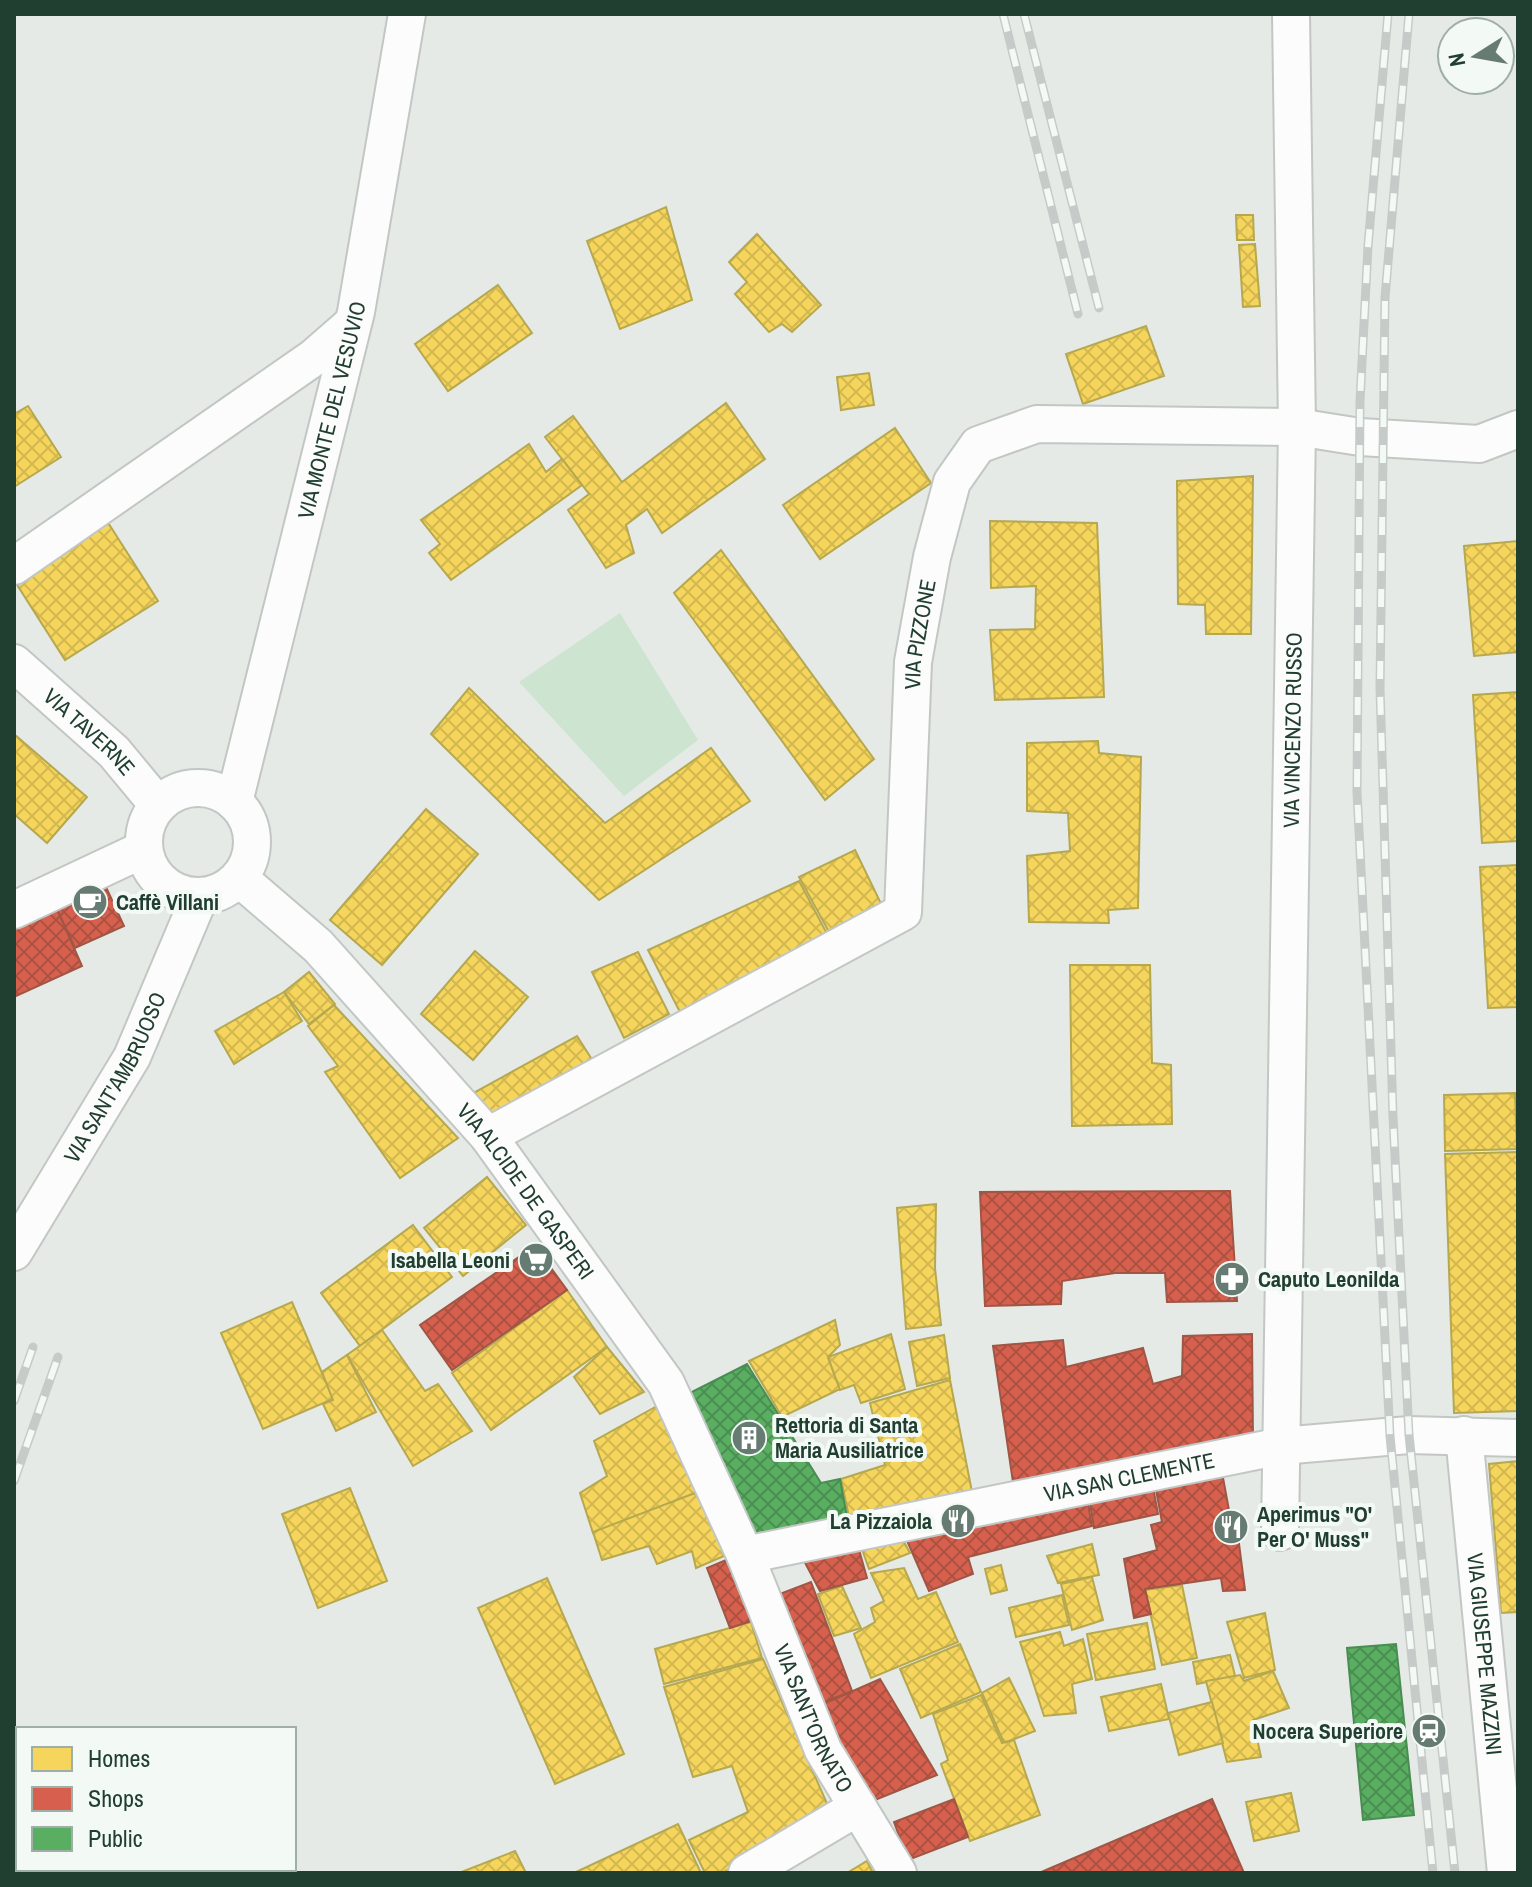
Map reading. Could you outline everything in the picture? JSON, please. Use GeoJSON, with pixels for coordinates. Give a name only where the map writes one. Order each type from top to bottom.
{"type":"FeatureCollection","features":[{"type":"Feature","properties":{"kind":"street","name":"VIA MONTE DEL VESUVIO"},"geometry":{"type":"LineString","coordinates":[[234,802],[352,324],[407,14]]}},
{"type":"Feature","properties":{"kind":"street","name":"VIA VINCENZO RUSSO"},"geometry":{"type":"LineString","coordinates":[[1280,1532],[1297,427],[1291,14]]}},
{"type":"Feature","properties":{"kind":"street"},"geometry":{"type":"LineString","coordinates":[[14,566],[313,358],[352,324]]}},
{"type":"Feature","properties":{"kind":"street","name":"VIA PIZZONE"},"geometry":{"type":"LineString","coordinates":[[488,1136],[903,912],[913,662],[932,557],[952,482],[978,445],[1037,424],[1297,427],[1360,437],[1479,444],[1518,429]]}},
{"type":"Feature","properties":{"kind":"street","name":"VIA TAVERNE"},"geometry":{"type":"LineString","coordinates":[[14,663],[114,752],[158,805]]}},
{"type":"Feature","properties":{"kind":"street"},"geometry":{"type":"LineString","coordinates":[[193,787],[213,789],[234,802],[247,818],[252,836],[251,854],[239,878],[223,890],[200,896],[168,888],[155,875],[144,849],[147,822],[158,805],[175,793],[193,787]]}},
{"type":"Feature","properties":{"kind":"street"},"geometry":{"type":"LineString","coordinates":[[14,910],[144,849]]}},
{"type":"Feature","properties":{"kind":"street","name":"VIA ALCIDE DE GASPERI"},"geometry":{"type":"LineString","coordinates":[[239,878],[318,946],[488,1136],[666,1383],[745,1555]]}},
{"type":"Feature","properties":{"kind":"street","name":"VIA SANT'AMBRUOSO"},"geometry":{"type":"LineString","coordinates":[[14,1252],[132,1057],[200,896]]}},
{"type":"Feature","properties":{"kind":"street","name":"VIA SAN CLEMENTE"},"geometry":{"type":"LineString","coordinates":[[745,1555],[1281,1446],[1409,1435],[1518,1438]]}},
{"type":"Feature","properties":{"kind":"street","name":"VIA GIUSEPPE MAZZINI"},"geometry":{"type":"LineString","coordinates":[[1464,1435],[1506,1873]]}},
{"type":"Feature","properties":{"kind":"street","name":"VIA SANT'ORNATO"},"geometry":{"type":"LineString","coordinates":[[745,1555],[823,1750],[898,1873]]}},
{"type":"Feature","properties":{"kind":"street"},"geometry":{"type":"LineString","coordinates":[[747,1873],[858,1807]]}},
{"type":"Feature","properties":{"kind":"green space"},"geometry":{"type":"Polygon","coordinates":[[[620,613],[698,740],[624,796],[519,682],[620,613]]]}},
{"type":"Feature","properties":{"kind":"building: Homes"},"geometry":{"type":"Polygon","coordinates":[[[666,207],[692,300],[620,329],[587,241],[666,207]]]}},
{"type":"Feature","properties":{"kind":"building: Homes"},"geometry":{"type":"Polygon","coordinates":[[[1236,215],[1253,215],[1254,240],[1237,240],[1236,215]]]}},
{"type":"Feature","properties":{"kind":"building: Homes"},"geometry":{"type":"Polygon","coordinates":[[[757,234],[821,305],[792,332],[782,324],[769,332],[735,294],[747,282],[729,262],[757,234]]]}},
{"type":"Feature","properties":{"kind":"building: Homes"},"geometry":{"type":"Polygon","coordinates":[[[1255,244],[1260,306],[1243,307],[1239,245],[1255,244]]]}},
{"type":"Feature","properties":{"kind":"building: Homes"},"geometry":{"type":"Polygon","coordinates":[[[498,285],[532,333],[448,391],[415,344],[498,285]]]}},
{"type":"Feature","properties":{"kind":"building: Homes"},"geometry":{"type":"Polygon","coordinates":[[[1146,326],[1164,376],[1083,404],[1066,354],[1146,326]]]}},
{"type":"Feature","properties":{"kind":"building: Homes"},"geometry":{"type":"Polygon","coordinates":[[[869,373],[874,405],[841,410],[837,377],[869,373]]]}},
{"type":"Feature","properties":{"kind":"building: Homes"},"geometry":{"type":"Polygon","coordinates":[[[726,403],[765,459],[662,533],[647,509],[626,525],[634,553],[606,568],[568,510],[589,494],[545,437],[573,416],[622,482],[726,403]]]}},
{"type":"Feature","properties":{"kind":"building: Homes"},"geometry":{"type":"Polygon","coordinates":[[[28,406],[61,457],[14,487],[14,414],[28,406]]]}},
{"type":"Feature","properties":{"kind":"building: Homes"},"geometry":{"type":"Polygon","coordinates":[[[895,428],[931,483],[820,559],[783,505],[895,428]]]}},
{"type":"Feature","properties":{"kind":"building: Homes"},"geometry":{"type":"Polygon","coordinates":[[[529,444],[546,472],[562,459],[582,485],[451,580],[429,553],[440,544],[421,520],[529,444]]]}},
{"type":"Feature","properties":{"kind":"building: Homes"},"geometry":{"type":"Polygon","coordinates":[[[1253,476],[1251,634],[1206,634],[1205,605],[1178,604],[1177,481],[1253,476]]]}},
{"type":"Feature","properties":{"kind":"building: Homes"},"geometry":{"type":"Polygon","coordinates":[[[107,521],[158,601],[65,660],[14,580],[107,521]]]}},
{"type":"Feature","properties":{"kind":"building: Homes"},"geometry":{"type":"Polygon","coordinates":[[[990,521],[1097,523],[1104,697],[995,700],[990,630],[1035,629],[1036,586],[991,588],[990,521]]]}},
{"type":"Feature","properties":{"kind":"building: Homes"},"geometry":{"type":"Polygon","coordinates":[[[1518,541],[1518,652],[1474,656],[1464,546],[1518,541]]]}},
{"type":"Feature","properties":{"kind":"building: Homes"},"geometry":{"type":"Polygon","coordinates":[[[721,550],[874,759],[825,800],[674,593],[721,550]]]}},
{"type":"Feature","properties":{"kind":"building: Homes"},"geometry":{"type":"Polygon","coordinates":[[[469,688],[605,823],[711,748],[750,801],[599,900],[431,734],[469,688]]]}},
{"type":"Feature","properties":{"kind":"building: Homes"},"geometry":{"type":"Polygon","coordinates":[[[1518,692],[1518,841],[1482,843],[1473,695],[1518,692]]]}},
{"type":"Feature","properties":{"kind":"building: Homes"},"geometry":{"type":"Polygon","coordinates":[[[14,734],[87,797],[47,843],[14,814],[14,734]]]}},
{"type":"Feature","properties":{"kind":"building: Homes"},"geometry":{"type":"Polygon","coordinates":[[[1098,741],[1099,753],[1141,757],[1138,908],[1108,910],[1109,923],[1029,922],[1027,856],[1070,851],[1068,813],[1027,811],[1027,743],[1098,741]]]}},
{"type":"Feature","properties":{"kind":"building: Homes"},"geometry":{"type":"Polygon","coordinates":[[[426,809],[478,854],[382,965],[330,920],[426,809]]]}},
{"type":"Feature","properties":{"kind":"building: Homes"},"geometry":{"type":"Polygon","coordinates":[[[855,850],[887,916],[835,943],[799,877],[855,850]]]}},
{"type":"Feature","properties":{"kind":"building: Homes"},"geometry":{"type":"Polygon","coordinates":[[[1518,865],[1518,1007],[1488,1008],[1480,867],[1518,865]]]}},
{"type":"Feature","properties":{"kind":"building: Homes"},"geometry":{"type":"Polygon","coordinates":[[[799,881],[833,945],[681,1014],[648,950],[799,881]]]}},
{"type":"Feature","properties":{"kind":"building: Homes"},"geometry":{"type":"Polygon","coordinates":[[[475,951],[528,997],[473,1060],[421,1014],[475,951]]]}},
{"type":"Feature","properties":{"kind":"building: Homes"},"geometry":{"type":"Polygon","coordinates":[[[638,952],[669,1014],[624,1038],[592,972],[638,952]]]}},
{"type":"Feature","properties":{"kind":"building: Homes"},"geometry":{"type":"Polygon","coordinates":[[[1070,965],[1150,965],[1152,1063],[1171,1065],[1172,1124],[1072,1126],[1070,965]]]}},
{"type":"Feature","properties":{"kind":"building: Homes"},"geometry":{"type":"Polygon","coordinates":[[[309,972],[335,1004],[309,1024],[284,992],[309,972]]]}},
{"type":"Feature","properties":{"kind":"building: Homes"},"geometry":{"type":"Polygon","coordinates":[[[284,992],[302,1021],[234,1064],[215,1031],[284,992]]]}},
{"type":"Feature","properties":{"kind":"building: Homes"},"geometry":{"type":"Polygon","coordinates":[[[334,1005],[458,1138],[400,1178],[325,1072],[338,1066],[308,1026],[334,1005]]]}},
{"type":"Feature","properties":{"kind":"building: Homes"},"geometry":{"type":"Polygon","coordinates":[[[577,1036],[598,1069],[507,1120],[486,1115],[468,1096],[577,1036]]]}},
{"type":"Feature","properties":{"kind":"building: Homes"},"geometry":{"type":"Polygon","coordinates":[[[1515,1093],[1517,1149],[1445,1151],[1444,1095],[1515,1093]]]}},
{"type":"Feature","properties":{"kind":"building: Homes"},"geometry":{"type":"Polygon","coordinates":[[[1518,1152],[1518,1411],[1454,1413],[1445,1154],[1518,1152]]]}},
{"type":"Feature","properties":{"kind":"building: Homes"},"geometry":{"type":"Polygon","coordinates":[[[487,1177],[526,1225],[463,1276],[424,1228],[487,1177]]]}},
{"type":"Feature","properties":{"kind":"building: Homes"},"geometry":{"type":"Polygon","coordinates":[[[936,1204],[935,1268],[941,1325],[906,1329],[897,1208],[936,1204]]]}},
{"type":"Feature","properties":{"kind":"building: Homes"},"geometry":{"type":"Polygon","coordinates":[[[413,1225],[452,1277],[360,1346],[321,1293],[413,1225]]]}},
{"type":"Feature","properties":{"kind":"building: Homes"},"geometry":{"type":"Polygon","coordinates":[[[567,1290],[607,1347],[491,1430],[452,1373],[567,1290]]]}},
{"type":"Feature","properties":{"kind":"building: Homes"},"geometry":{"type":"Polygon","coordinates":[[[292,1302],[333,1399],[263,1429],[221,1333],[292,1302]]]}},
{"type":"Feature","properties":{"kind":"building: Homes"},"geometry":{"type":"Polygon","coordinates":[[[835,1320],[840,1345],[828,1357],[840,1389],[782,1417],[749,1361],[835,1320]]]}},
{"type":"Feature","properties":{"kind":"building: Homes"},"geometry":{"type":"Polygon","coordinates":[[[382,1330],[425,1391],[438,1384],[472,1431],[413,1466],[347,1355],[382,1330]]]}},
{"type":"Feature","properties":{"kind":"building: Homes"},"geometry":{"type":"Polygon","coordinates":[[[891,1334],[905,1389],[861,1403],[854,1385],[840,1390],[828,1357],[891,1334]]]}},
{"type":"Feature","properties":{"kind":"building: Homes"},"geometry":{"type":"Polygon","coordinates":[[[944,1335],[950,1378],[917,1386],[909,1342],[944,1335]]]}},
{"type":"Feature","properties":{"kind":"building: Homes"},"geometry":{"type":"Polygon","coordinates":[[[607,1347],[644,1392],[600,1414],[574,1377],[607,1347]]]}},
{"type":"Feature","properties":{"kind":"building: Homes"},"geometry":{"type":"Polygon","coordinates":[[[347,1355],[376,1412],[336,1431],[323,1404],[333,1400],[322,1372],[347,1355]]]}},
{"type":"Feature","properties":{"kind":"building: Homes"},"geometry":{"type":"Polygon","coordinates":[[[950,1380],[973,1497],[849,1517],[841,1479],[885,1465],[870,1403],[950,1380]]]}},
{"type":"Feature","properties":{"kind":"building: Homes"},"geometry":{"type":"Polygon","coordinates":[[[657,1406],[703,1490],[593,1533],[580,1493],[607,1476],[594,1441],[657,1406]]]}},
{"type":"Feature","properties":{"kind":"building: Homes"},"geometry":{"type":"Polygon","coordinates":[[[1518,1461],[1518,1612],[1501,1613],[1489,1464],[1518,1461]]]}},
{"type":"Feature","properties":{"kind":"building: Homes"},"geometry":{"type":"Polygon","coordinates":[[[350,1488],[387,1581],[318,1608],[282,1514],[350,1488]]]}},
{"type":"Feature","properties":{"kind":"building: Homes"},"geometry":{"type":"Polygon","coordinates":[[[703,1490],[731,1553],[696,1568],[692,1551],[657,1564],[649,1546],[602,1560],[593,1532],[703,1490]]]}},
{"type":"Feature","properties":{"kind":"building: Homes"},"geometry":{"type":"Polygon","coordinates":[[[897,1529],[910,1553],[869,1569],[858,1538],[897,1529]]]}},
{"type":"Feature","properties":{"kind":"building: Homes"},"geometry":{"type":"Polygon","coordinates":[[[1092,1544],[1099,1575],[1058,1583],[1047,1556],[1092,1544]]]}},
{"type":"Feature","properties":{"kind":"building: Homes"},"geometry":{"type":"Polygon","coordinates":[[[1001,1565],[1007,1590],[991,1594],[985,1569],[1001,1565]]]}},
{"type":"Feature","properties":{"kind":"building: Homes"},"geometry":{"type":"Polygon","coordinates":[[[904,1568],[918,1599],[936,1592],[958,1642],[871,1678],[854,1634],[875,1622],[871,1608],[884,1601],[871,1573],[904,1568]]]}},
{"type":"Feature","properties":{"kind":"building: Homes"},"geometry":{"type":"Polygon","coordinates":[[[1092,1577],[1103,1620],[1072,1630],[1061,1584],[1092,1577]]]}},
{"type":"Feature","properties":{"kind":"building: Homes"},"geometry":{"type":"Polygon","coordinates":[[[547,1578],[624,1754],[555,1784],[478,1608],[547,1578]]]}},
{"type":"Feature","properties":{"kind":"building: Homes"},"geometry":{"type":"Polygon","coordinates":[[[1182,1585],[1197,1658],[1162,1665],[1145,1590],[1182,1585]]]}},
{"type":"Feature","properties":{"kind":"building: Homes"},"geometry":{"type":"Polygon","coordinates":[[[842,1586],[861,1628],[834,1636],[818,1594],[842,1586]]]}},
{"type":"Feature","properties":{"kind":"building: Homes"},"geometry":{"type":"Polygon","coordinates":[[[1062,1595],[1069,1625],[1016,1637],[1009,1608],[1062,1595]]]}},
{"type":"Feature","properties":{"kind":"building: Homes"},"geometry":{"type":"Polygon","coordinates":[[[1265,1613],[1275,1670],[1244,1678],[1227,1622],[1265,1613]]]}},
{"type":"Feature","properties":{"kind":"building: Homes"},"geometry":{"type":"Polygon","coordinates":[[[751,1622],[762,1658],[664,1684],[655,1649],[751,1622]]]}},
{"type":"Feature","properties":{"kind":"building: Homes"},"geometry":{"type":"Polygon","coordinates":[[[1147,1623],[1155,1669],[1096,1680],[1087,1634],[1147,1623]]]}},
{"type":"Feature","properties":{"kind":"building: Homes"},"geometry":{"type":"Polygon","coordinates":[[[1060,1632],[1064,1646],[1083,1639],[1092,1679],[1072,1684],[1076,1713],[1044,1716],[1020,1642],[1060,1632]]]}},
{"type":"Feature","properties":{"kind":"building: Homes"},"geometry":{"type":"Polygon","coordinates":[[[960,1644],[981,1692],[921,1718],[900,1669],[960,1644]]]}},
{"type":"Feature","properties":{"kind":"building: Homes"},"geometry":{"type":"Polygon","coordinates":[[[1230,1655],[1235,1676],[1197,1684],[1193,1662],[1230,1655]]]}},
{"type":"Feature","properties":{"kind":"building: Homes"},"geometry":{"type":"Polygon","coordinates":[[[763,1659],[833,1817],[722,1873],[705,1873],[689,1840],[748,1812],[732,1766],[693,1777],[664,1687],[763,1659]]]}},
{"type":"Feature","properties":{"kind":"building: Homes"},"geometry":{"type":"Polygon","coordinates":[[[1273,1671],[1289,1708],[1253,1720],[1261,1757],[1227,1762],[1206,1681],[1240,1675],[1244,1681],[1273,1671]]]}},
{"type":"Feature","properties":{"kind":"building: Homes"},"geometry":{"type":"Polygon","coordinates":[[[1009,1678],[1035,1731],[1004,1743],[982,1693],[1009,1678]]]}},
{"type":"Feature","properties":{"kind":"building: Homes"},"geometry":{"type":"Polygon","coordinates":[[[1161,1684],[1169,1719],[1109,1731],[1101,1697],[1161,1684]]]}},
{"type":"Feature","properties":{"kind":"building: Homes"},"geometry":{"type":"Polygon","coordinates":[[[981,1695],[1002,1743],[1014,1740],[1040,1815],[970,1841],[941,1764],[948,1760],[933,1714],[981,1695]]]}},
{"type":"Feature","properties":{"kind":"building: Homes"},"geometry":{"type":"Polygon","coordinates":[[[1212,1702],[1223,1743],[1179,1755],[1168,1713],[1212,1702]]]}},
{"type":"Feature","properties":{"kind":"building: Homes"},"geometry":{"type":"Polygon","coordinates":[[[1291,1793],[1299,1831],[1254,1841],[1246,1802],[1291,1793]]]}},
{"type":"Feature","properties":{"kind":"building: Homes"},"geometry":{"type":"Polygon","coordinates":[[[678,1824],[701,1873],[574,1873],[678,1824]]]}},
{"type":"Feature","properties":{"kind":"building: Homes"},"geometry":{"type":"Polygon","coordinates":[[[515,1851],[526,1873],[459,1873],[515,1851]]]}},
{"type":"Feature","properties":{"kind":"building: Homes"},"geometry":{"type":"Polygon","coordinates":[[[867,1861],[873,1873],[847,1873],[867,1861]]]}},
{"type":"Feature","properties":{"kind":"building: Shops"},"geometry":{"type":"Polygon","coordinates":[[[105,885],[124,926],[75,948],[56,907],[105,885]]]}},
{"type":"Feature","properties":{"kind":"building: Shops"},"geometry":{"type":"Polygon","coordinates":[[[56,907],[82,966],[14,997],[14,927],[56,907]]]}},
{"type":"Feature","properties":{"kind":"building: Shops"},"geometry":{"type":"Polygon","coordinates":[[[1230,1191],[1237,1301],[1167,1302],[1165,1273],[1115,1273],[1062,1281],[1061,1304],[985,1306],[980,1192],[1230,1191]]]}},
{"type":"Feature","properties":{"kind":"building: Shops"},"geometry":{"type":"Polygon","coordinates":[[[535,1246],[567,1290],[452,1370],[420,1325],[535,1246]]]}},
{"type":"Feature","properties":{"kind":"building: Shops"},"geometry":{"type":"Polygon","coordinates":[[[1252,1334],[1253,1441],[1014,1489],[993,1346],[1063,1340],[1066,1367],[1143,1348],[1153,1384],[1182,1376],[1183,1336],[1252,1334]]]}},
{"type":"Feature","properties":{"kind":"building: Shops"},"geometry":{"type":"Polygon","coordinates":[[[1221,1467],[1234,1537],[1238,1536],[1245,1590],[1223,1591],[1221,1578],[1145,1589],[1151,1614],[1134,1618],[1124,1559],[1157,1550],[1151,1525],[1162,1522],[1154,1479],[1221,1467]]]}},
{"type":"Feature","properties":{"kind":"building: Shops"},"geometry":{"type":"Polygon","coordinates":[[[1151,1476],[1158,1514],[1094,1528],[1088,1492],[1151,1476]]]}},
{"type":"Feature","properties":{"kind":"building: Shops"},"geometry":{"type":"Polygon","coordinates":[[[1086,1492],[1092,1526],[968,1557],[973,1574],[929,1591],[901,1527],[1086,1492]]]}},
{"type":"Feature","properties":{"kind":"building: Shops"},"geometry":{"type":"Polygon","coordinates":[[[856,1539],[867,1578],[820,1591],[801,1555],[856,1539]]]}},
{"type":"Feature","properties":{"kind":"building: Shops"},"geometry":{"type":"Polygon","coordinates":[[[733,1557],[754,1620],[730,1628],[707,1568],[733,1557]]]}},
{"type":"Feature","properties":{"kind":"building: Shops"},"geometry":{"type":"Polygon","coordinates":[[[811,1582],[852,1691],[817,1705],[777,1595],[811,1582]]]}},
{"type":"Feature","properties":{"kind":"building: Shops"},"geometry":{"type":"Polygon","coordinates":[[[880,1679],[937,1775],[870,1802],[821,1705],[880,1679]]]}},
{"type":"Feature","properties":{"kind":"building: Shops"},"geometry":{"type":"Polygon","coordinates":[[[954,1799],[968,1837],[908,1860],[894,1822],[954,1799]]]}},
{"type":"Feature","properties":{"kind":"building: Shops"},"geometry":{"type":"Polygon","coordinates":[[[1212,1799],[1244,1873],[1039,1873],[1212,1799]]]}},
{"type":"Feature","properties":{"kind":"building: Public","name":"Rettoria di Santa Maria Ausiliatrice"},"geometry":{"type":"Polygon","coordinates":[[[747,1364],[821,1483],[840,1479],[847,1517],[757,1536],[682,1397],[747,1364]]]}},
{"type":"Feature","properties":{"kind":"building: Public","name":"Nocera Superiore"},"geometry":{"type":"Polygon","coordinates":[[[1396,1644],[1414,1815],[1363,1820],[1347,1648],[1396,1644]]]}},
{"type":"Feature","properties":{"kind":"railway"},"geometry":{"type":"LineString","coordinates":[[1003,14],[1078,314]]}},
{"type":"Feature","properties":{"kind":"railway"},"geometry":{"type":"LineString","coordinates":[[1024,14],[1099,308]]}},
{"type":"Feature","properties":{"kind":"railway"},"geometry":{"type":"LineString","coordinates":[[1388,14],[1368,246],[1360,401],[1357,792],[1390,1436],[1433,1873]]}},
{"type":"Feature","properties":{"kind":"railway"},"geometry":{"type":"LineString","coordinates":[[1409,14],[1385,298],[1380,688],[1393,1117],[1409,1435],[1455,1873]]}},
{"type":"Feature","properties":{"kind":"railway"},"geometry":{"type":"LineString","coordinates":[[14,1401],[33,1347]]}},
{"type":"Feature","properties":{"kind":"railway"},"geometry":{"type":"LineString","coordinates":[[14,1481],[58,1357]]}},
{"type":"Feature","properties":{"kind":"place","name":"Caffè Villani"},"geometry":{"type":"Point","coordinates":[90,902]}},
{"type":"Feature","properties":{"kind":"place","name":"Isabella Leoni"},"geometry":{"type":"Point","coordinates":[536,1260]}},
{"type":"Feature","properties":{"kind":"place","name":"Caputo Leonilda"},"geometry":{"type":"Point","coordinates":[1232,1279]}},
{"type":"Feature","properties":{"kind":"place","name":"Rettoria di Santa Maria Ausiliatrice"},"geometry":{"type":"Point","coordinates":[749,1438]}},
{"type":"Feature","properties":{"kind":"place","name":"La Pizzaiola"},"geometry":{"type":"Point","coordinates":[958,1521]}},
{"type":"Feature","properties":{"kind":"place","name":"Aperimus \"O' Per O' Muss\""},"geometry":{"type":"Point","coordinates":[1231,1527]}},
{"type":"Feature","properties":{"kind":"place","name":"Nocera Superiore"},"geometry":{"type":"Point","coordinates":[1429,1731]}}]}
